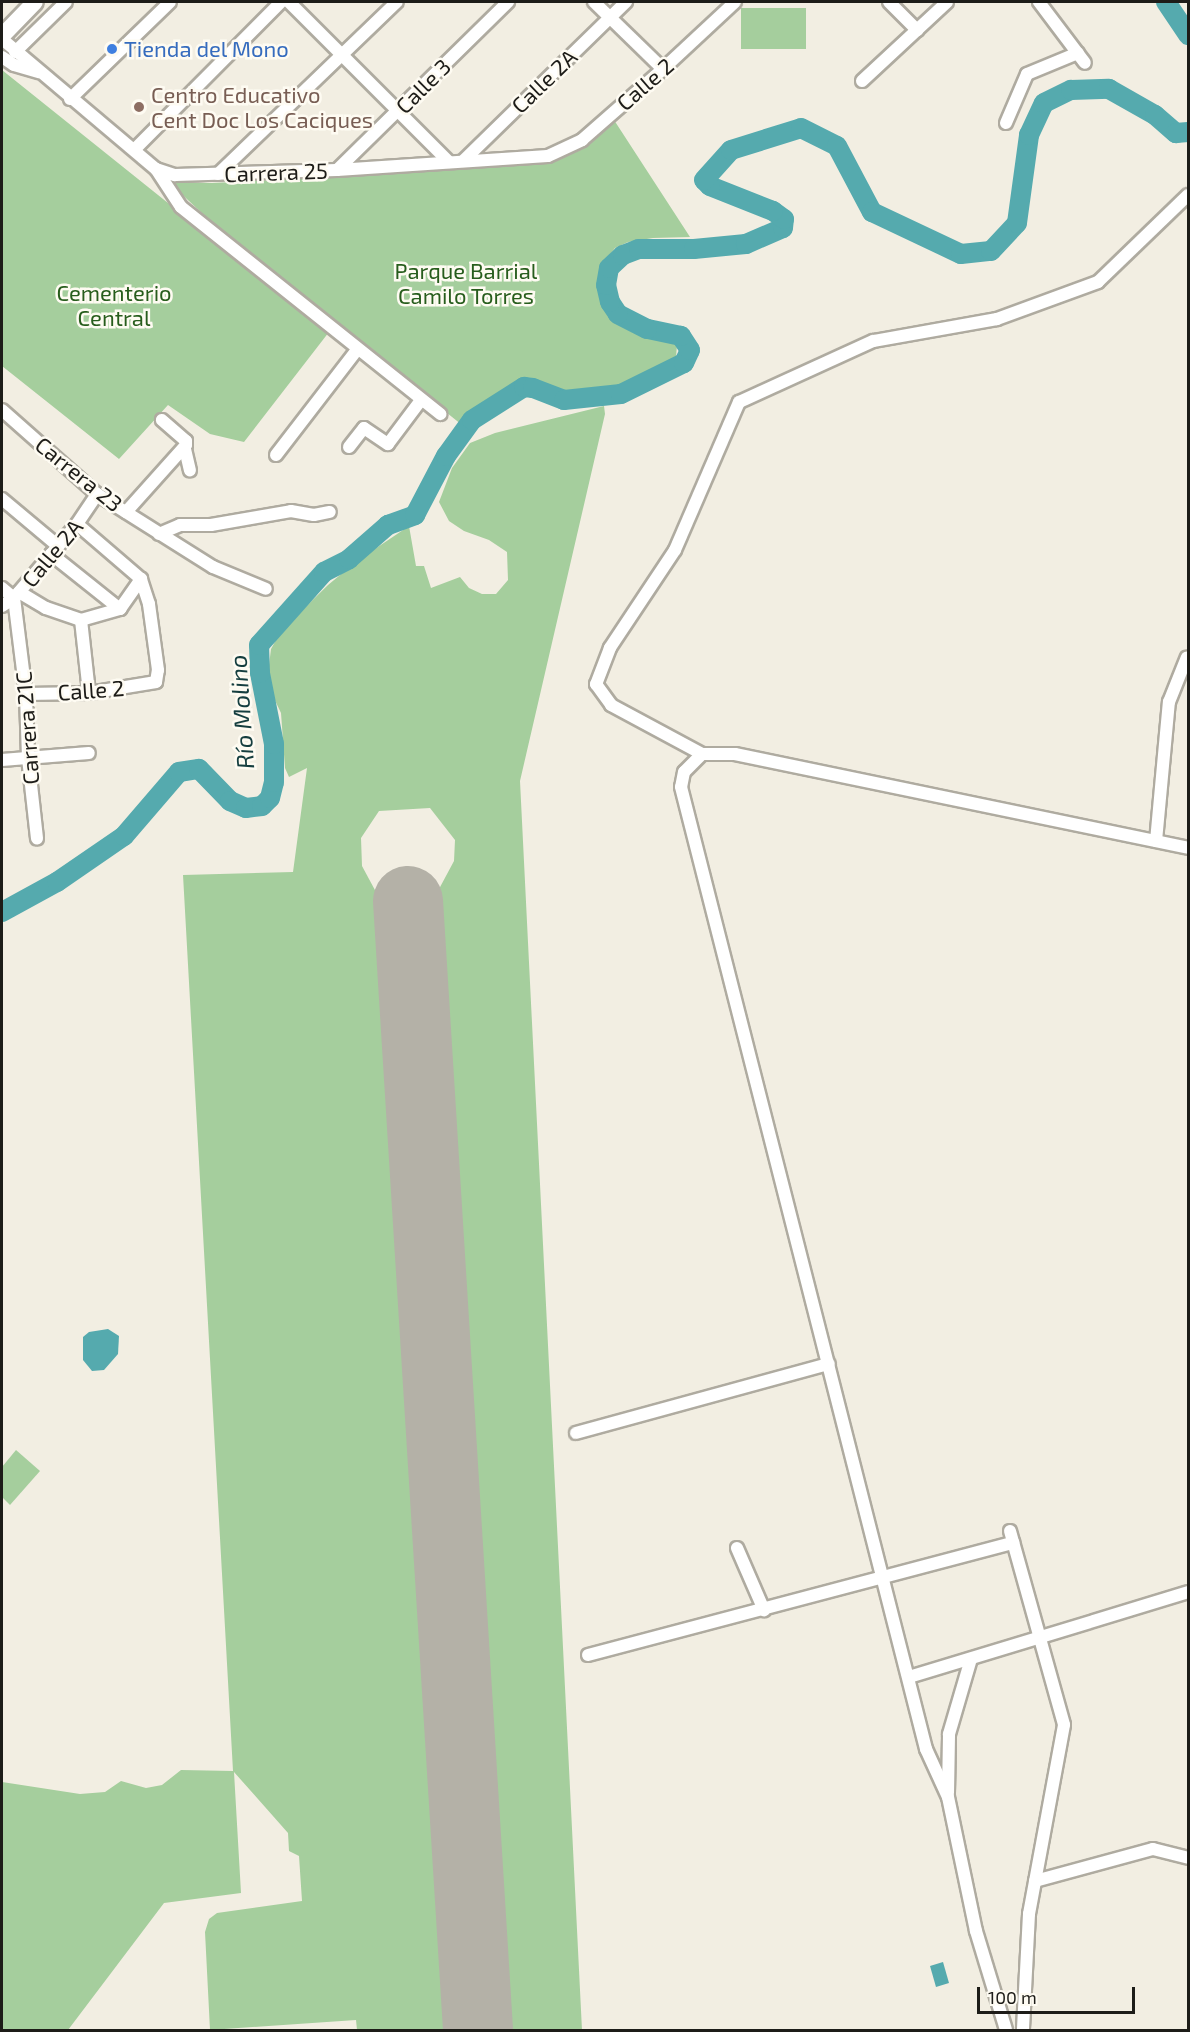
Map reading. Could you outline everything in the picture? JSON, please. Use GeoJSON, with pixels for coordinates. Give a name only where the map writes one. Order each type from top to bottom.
{"type":"FeatureCollection","features":[{"type":"Feature","properties":{"kind":"main road"},"geometry":{"type":"LineString","coordinates":[[2,38],[35,2]]}},
{"type":"Feature","properties":{"kind":"street"},"geometry":{"type":"LineString","coordinates":[[15,52],[66,2]]}},
{"type":"Feature","properties":{"kind":"street"},"geometry":{"type":"LineString","coordinates":[[70,99],[170,2]]}},
{"type":"Feature","properties":{"kind":"street"},"geometry":{"type":"LineString","coordinates":[[135,149],[281,2]]}},
{"type":"Feature","properties":{"kind":"street"},"geometry":{"type":"LineString","coordinates":[[289,2],[449,162]]}},
{"type":"Feature","properties":{"kind":"street"},"geometry":{"type":"LineString","coordinates":[[218,174],[397,2]]}},
{"type":"Feature","properties":{"kind":"street","name":"Calle 3"},"geometry":{"type":"LineString","coordinates":[[337,170],[508,2]]}},
{"type":"Feature","properties":{"kind":"street"},"geometry":{"type":"LineString","coordinates":[[594,2],[663,69]]}},
{"type":"Feature","properties":{"kind":"street","name":"Calle 2A"},"geometry":{"type":"LineString","coordinates":[[463,161],[626,2]]}},
{"type":"Feature","properties":{"kind":"street","name":"Calle 2"},"geometry":{"type":"LineString","coordinates":[[548,156],[582,140],[735,2]]}},
{"type":"Feature","properties":{"kind":"street"},"geometry":{"type":"LineString","coordinates":[[889,2],[917,30]]}},
{"type":"Feature","properties":{"kind":"street"},"geometry":{"type":"LineString","coordinates":[[862,81],[947,2]]}},
{"type":"Feature","properties":{"kind":"street"},"geometry":{"type":"LineString","coordinates":[[1006,123],[1027,74],[1081,58],[1039,2]]}},
{"type":"Feature","properties":{"kind":"street"},"geometry":{"type":"LineString","coordinates":[[2,38],[70,99],[135,149],[156,169],[181,207],[357,350],[440,414]]}},
{"type":"Feature","properties":{"kind":"street"},"geometry":{"type":"LineString","coordinates":[[2,57],[14,65],[40,73]]}},
{"type":"Feature","properties":{"kind":"street","name":"Carrera 25"},"geometry":{"type":"LineString","coordinates":[[156,169],[175,175],[218,174],[337,170],[548,156]]}},
{"type":"Feature","properties":{"kind":"street"},"geometry":{"type":"LineString","coordinates":[[1188,195],[1098,282],[997,319],[873,341],[739,402],[675,550],[610,648],[596,684],[611,705],[702,754],[735,754],[1188,848]]}},
{"type":"Feature","properties":{"kind":"street"},"geometry":{"type":"LineString","coordinates":[[276,455],[357,350]]}},
{"type":"Feature","properties":{"kind":"street"},"geometry":{"type":"LineString","coordinates":[[350,447],[364,428],[388,444],[421,400]]}},
{"type":"Feature","properties":{"kind":"street","name":"Carrera 23"},"geometry":{"type":"LineString","coordinates":[[2,410],[97,494],[213,567],[266,589]]}},
{"type":"Feature","properties":{"kind":"street"},"geometry":{"type":"LineString","coordinates":[[126,512],[184,449],[186,441],[162,420]]}},
{"type":"Feature","properties":{"kind":"street"},"geometry":{"type":"LineString","coordinates":[[184,449],[190,470]]}},
{"type":"Feature","properties":{"kind":"street","name":"Calle 2A"},"geometry":{"type":"LineString","coordinates":[[2,606],[16,595],[55,550],[77,524],[97,494]]}},
{"type":"Feature","properties":{"kind":"street"},"geometry":{"type":"LineString","coordinates":[[2,499],[120,609]]}},
{"type":"Feature","properties":{"kind":"street"},"geometry":{"type":"LineString","coordinates":[[159,534],[180,525],[211,525],[291,511],[314,515],[330,512]]}},
{"type":"Feature","properties":{"kind":"street"},"geometry":{"type":"LineString","coordinates":[[2,588],[46,608],[81,620],[120,609],[141,579],[77,524]]}},
{"type":"Feature","properties":{"kind":"street","name":"Calle 2"},"geometry":{"type":"LineString","coordinates":[[26,694],[89,693],[156,682],[158,670],[149,604],[141,579]]}},
{"type":"Feature","properties":{"kind":"street","name":"Carrera 21C"},"geometry":{"type":"LineString","coordinates":[[16,595],[26,694],[28,758],[37,837]]}},
{"type":"Feature","properties":{"kind":"street"},"geometry":{"type":"LineString","coordinates":[[81,620],[89,693]]}},
{"type":"Feature","properties":{"kind":"street"},"geometry":{"type":"LineString","coordinates":[[1156,842],[1169,702],[1187,657]]}},
{"type":"Feature","properties":{"kind":"street"},"geometry":{"type":"LineString","coordinates":[[2,760],[89,753]]}},
{"type":"Feature","properties":{"kind":"street"},"geometry":{"type":"LineString","coordinates":[[702,754],[684,772],[681,787],[926,1749],[948,1797],[976,1931],[1006,2031]]}},
{"type":"Feature","properties":{"kind":"street"},"geometry":{"type":"LineString","coordinates":[[576,1433],[829,1364]]}},
{"type":"Feature","properties":{"kind":"street"},"geometry":{"type":"LineString","coordinates":[[588,1655],[884,1579],[1012,1537],[1064,1725],[1029,1914],[1023,2031]]}},
{"type":"Feature","properties":{"kind":"street"},"geometry":{"type":"LineString","coordinates":[[737,1548],[764,1610]]}},
{"type":"Feature","properties":{"kind":"street"},"geometry":{"type":"LineString","coordinates":[[909,1677],[1188,1592]]}},
{"type":"Feature","properties":{"kind":"street"},"geometry":{"type":"LineString","coordinates":[[948,1797],[950,1734],[971,1659]]}},
{"type":"Feature","properties":{"kind":"street"},"geometry":{"type":"LineString","coordinates":[[1035,1881],[1154,1849],[1188,1858]]}},
{"type":"Feature","properties":{"kind":"green space"},"geometry":{"type":"Polygon","coordinates":[[[741,8],[806,8],[806,49],[741,49],[741,8]]]}},
{"type":"Feature","properties":{"kind":"green space","name":"Cementerio Central"},"geometry":{"type":"Polygon","coordinates":[[[2,70],[329,332],[244,442],[210,434],[168,405],[119,459],[2,366],[2,70]]]}},
{"type":"Feature","properties":{"kind":"green space","name":"Parque Barrial Camilo Torres"},"geometry":{"type":"Polygon","coordinates":[[[614,120],[690,237],[653,238],[628,242],[615,248],[605,261],[599,283],[601,301],[613,318],[630,331],[670,340],[677,345],[676,357],[661,369],[610,389],[570,394],[526,381],[478,410],[462,425],[221,231],[173,186],[175,182],[212,183],[318,178],[536,164],[557,159],[582,145],[614,120]]]}},
{"type":"Feature","properties":{"kind":"green space"},"geometry":{"type":"Polygon","coordinates":[[[604,406],[605,414],[520,781],[582,2030],[505,2030],[439,889],[454,861],[455,840],[430,808],[379,811],[361,838],[362,866],[376,892],[444,2030],[357,2030],[356,2020],[210,2030],[205,1932],[209,1919],[217,1913],[302,1901],[299,1856],[289,1851],[288,1833],[234,1772],[241,1893],[164,1903],[68,2030],[2,2030],[2,1782],[80,1794],[105,1792],[121,1781],[146,1788],[162,1785],[181,1770],[233,1771],[183,875],[293,872],[307,768],[289,777],[285,768],[281,713],[271,692],[268,673],[271,649],[281,631],[328,585],[357,561],[409,526],[416,566],[424,566],[431,588],[460,577],[469,588],[482,594],[496,594],[508,580],[507,552],[489,540],[464,531],[449,521],[439,502],[452,468],[470,443],[495,433],[604,406]]]}},
{"type":"Feature","properties":{"kind":"green space"},"geometry":{"type":"Polygon","coordinates":[[[16,1450],[40,1471],[10,1505],[2,1497],[2,1467],[16,1450]]]}},
{"type":"Feature","properties":{"kind":"water"},"geometry":{"type":"Polygon","coordinates":[[[108,1329],[119,1336],[118,1354],[104,1370],[92,1371],[83,1360],[83,1337],[89,1332],[108,1329]]]}},
{"type":"Feature","properties":{"kind":"water"},"geometry":{"type":"Polygon","coordinates":[[[943,1962],[949,1983],[936,1987],[930,1966],[943,1962]]]}},
{"type":"Feature","properties":{"kind":"waterway","name":"Río Molino"},"geometry":{"type":"LineString","coordinates":[[1166,2],[1188,35]]}},
{"type":"Feature","properties":{"kind":"waterway","name":"Río Molino"},"geometry":{"type":"LineString","coordinates":[[2,912],[57,882],[124,836],[179,772],[199,769],[230,801],[246,808],[262,806],[270,798],[274,782],[274,744],[260,673],[259,645],[324,572],[349,559],[388,525],[415,515],[446,456],[472,420],[524,387],[533,388],[564,400],[621,394],[684,363],[690,350],[681,336],[647,329],[618,314],[610,302],[606,285],[609,268],[623,255],[639,249],[694,249],[746,244],[783,228],[784,219],[773,211],[710,186],[704,180],[731,150],[801,128],[837,146],[872,212],[961,254],[991,251],[1017,223],[1029,135],[1044,103],[1071,90],[1109,89],[1155,115],[1176,133],[1188,132]]}},
{"type":"Feature","properties":{"kind":"runway"},"geometry":{"type":"LineString","coordinates":[[408,901],[478,2030]]}},
{"type":"Feature","properties":{"kind":"place","name":"Tienda del Mono"},"geometry":{"type":"Point","coordinates":[112,49]}},
{"type":"Feature","properties":{"kind":"place","name":"Centro Educativo Cent Doc Los Caciques"},"geometry":{"type":"Point","coordinates":[139,107]}}]}
